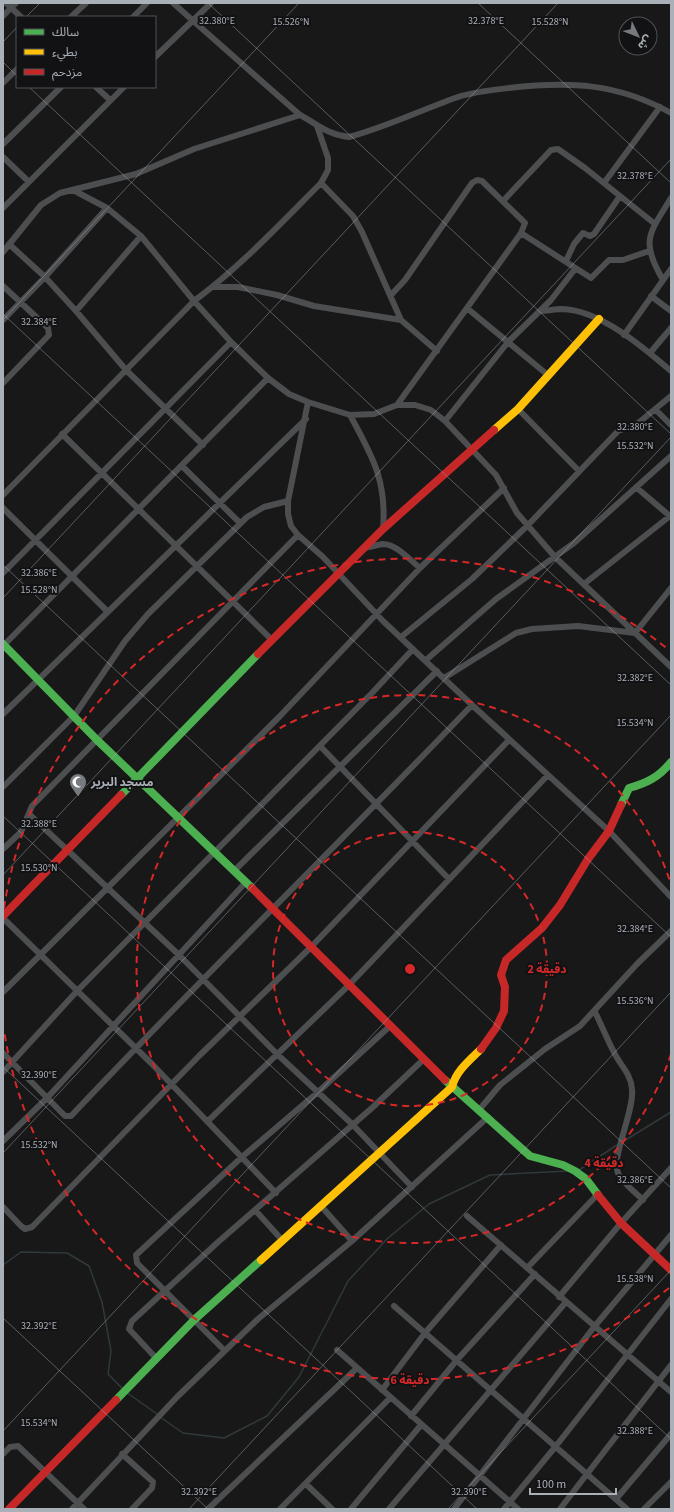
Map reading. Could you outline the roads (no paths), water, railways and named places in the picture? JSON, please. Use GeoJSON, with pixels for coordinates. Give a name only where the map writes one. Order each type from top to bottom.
{"type":"FeatureCollection","features":[{"type":"Feature","properties":{"kind":"street"},"geometry":{"type":"LineString","coordinates":[[6,3],[14,5],[20,16]]}},
{"type":"Feature","properties":{"kind":"street"},"geometry":{"type":"LineString","coordinates":[[72,16],[86,3]]}},
{"type":"Feature","properties":{"kind":"street"},"geometry":{"type":"LineString","coordinates":[[134,16],[148,3]]}},
{"type":"Feature","properties":{"kind":"street"},"geometry":{"type":"LineString","coordinates":[[173,3],[300,114],[317,126],[336,136],[349,137],[364,133],[459,97],[538,85],[586,85],[617,90],[647,101],[671,113]]}},
{"type":"Feature","properties":{"kind":"street"},"geometry":{"type":"LineString","coordinates":[[156,56],[212,3]]}},
{"type":"Feature","properties":{"kind":"street"},"geometry":{"type":"LineString","coordinates":[[3,16],[14,5]]}},
{"type":"Feature","properties":{"kind":"street"},"geometry":{"type":"LineString","coordinates":[[3,83],[16,70]]}},
{"type":"Feature","properties":{"kind":"street"},"geometry":{"type":"LineString","coordinates":[[3,144],[60,88]]}},
{"type":"Feature","properties":{"kind":"street"},"geometry":{"type":"LineString","coordinates":[[97,88],[110,100]]}},
{"type":"Feature","properties":{"kind":"street"},"geometry":{"type":"LineString","coordinates":[[3,208],[123,88]]}},
{"type":"Feature","properties":{"kind":"street"},"geometry":{"type":"LineString","coordinates":[[604,183],[660,107]]}},
{"type":"Feature","properties":{"kind":"street"},"geometry":{"type":"LineString","coordinates":[[3,252],[41,205],[60,194],[136,174],[194,150],[300,114]]}},
{"type":"Feature","properties":{"kind":"street"},"geometry":{"type":"LineString","coordinates":[[3,495],[194,302],[212,287],[321,183],[328,170],[328,158],[317,126]]}},
{"type":"Feature","properties":{"kind":"street"},"geometry":{"type":"LineString","coordinates":[[503,201],[554,149],[560,150],[655,224]]}},
{"type":"Feature","properties":{"kind":"street"},"geometry":{"type":"LineString","coordinates":[[3,157],[29,182]]}},
{"type":"Feature","properties":{"kind":"street"},"geometry":{"type":"LineString","coordinates":[[390,295],[405,280],[472,183],[477,180],[482,181],[524,222],[521,233],[468,309],[397,405]]}},
{"type":"Feature","properties":{"kind":"street"},"geometry":{"type":"LineString","coordinates":[[321,183],[353,216],[401,320],[437,351]]}},
{"type":"Feature","properties":{"kind":"street"},"geometry":{"type":"LineString","coordinates":[[72,190],[107,208],[141,236],[194,302],[231,342],[268,378],[289,394],[308,402],[350,415],[374,414],[397,405],[415,405],[431,410],[445,421],[496,475],[517,513],[555,557],[671,667]]}},
{"type":"Feature","properties":{"kind":"street"},"geometry":{"type":"LineString","coordinates":[[566,261],[577,240],[583,233],[590,236],[594,234],[620,196]]}},
{"type":"Feature","properties":{"kind":"street"},"geometry":{"type":"LineString","coordinates":[[663,280],[652,262],[649,251],[649,242],[655,224],[671,198]]}},
{"type":"Feature","properties":{"kind":"street"},"geometry":{"type":"LineString","coordinates":[[3,320],[45,277],[107,208]]}},
{"type":"Feature","properties":{"kind":"street"},"geometry":{"type":"LineString","coordinates":[[521,233],[542,248],[566,261],[591,278],[609,260],[620,260],[649,251]]}},
{"type":"Feature","properties":{"kind":"street"},"geometry":{"type":"LineString","coordinates":[[76,311],[141,236]]}},
{"type":"Feature","properties":{"kind":"street"},"geometry":{"type":"LineString","coordinates":[[9,244],[45,277],[126,370],[203,445]]}},
{"type":"Feature","properties":{"kind":"street"},"geometry":{"type":"LineString","coordinates":[[445,421],[508,342],[540,311],[575,268]]}},
{"type":"Feature","properties":{"kind":"street"},"geometry":{"type":"LineString","coordinates":[[624,335],[671,269]]}},
{"type":"Feature","properties":{"kind":"street"},"geometry":{"type":"LineString","coordinates":[[3,286],[48,328],[49,335],[3,383]]}},
{"type":"Feature","properties":{"kind":"street"},"geometry":{"type":"LineString","coordinates":[[212,287],[238,287],[277,295],[314,306],[401,320]]}},
{"type":"Feature","properties":{"kind":"street"},"geometry":{"type":"LineString","coordinates":[[651,296],[671,311]]}},
{"type":"Feature","properties":{"kind":"street"},"geometry":{"type":"LineString","coordinates":[[468,309],[549,376]]}},
{"type":"Feature","properties":{"kind":"street"},"geometry":{"type":"LineString","coordinates":[[540,311],[561,309],[578,312],[599,319],[650,353],[671,371]]}},
{"type":"Feature","properties":{"kind":"street"},"geometry":{"type":"LineString","coordinates":[[276,1193],[136,1047],[3,917],[272,640],[383,529],[518,409],[599,319]]}},
{"type":"Feature","properties":{"kind":"street"},"geometry":{"type":"LineString","coordinates":[[650,353],[671,328]]}},
{"type":"Feature","properties":{"kind":"street"},"geometry":{"type":"LineString","coordinates":[[3,573],[231,342]]}},
{"type":"Feature","properties":{"kind":"street"},"geometry":{"type":"LineString","coordinates":[[268,378],[140,510],[3,645],[98,740],[246,882],[452,1087],[530,1156],[554,1162],[575,1171],[586,1179],[621,1223],[671,1270]]}},
{"type":"Feature","properties":{"kind":"street"},"geometry":{"type":"LineString","coordinates":[[401,637],[472,579],[528,525],[618,431],[637,424],[656,410],[671,396]]}},
{"type":"Feature","properties":{"kind":"street"},"geometry":{"type":"LineString","coordinates":[[308,402],[306,419],[288,501],[288,514],[291,526],[298,535],[413,649],[509,740],[609,831],[671,896]]}},
{"type":"Feature","properties":{"kind":"street"},"geometry":{"type":"LineString","coordinates":[[518,409],[579,470]]}},
{"type":"Feature","properties":{"kind":"street"},"geometry":{"type":"LineString","coordinates":[[656,410],[671,425]]}},
{"type":"Feature","properties":{"kind":"street"},"geometry":{"type":"LineString","coordinates":[[350,415],[376,466],[380,479],[384,510],[383,529]]}},
{"type":"Feature","properties":{"kind":"street"},"geometry":{"type":"LineString","coordinates":[[3,714],[306,419]]}},
{"type":"Feature","properties":{"kind":"street"},"geometry":{"type":"LineString","coordinates":[[62,434],[272,640]]}},
{"type":"Feature","properties":{"kind":"street"},"geometry":{"type":"LineString","coordinates":[[426,660],[496,599],[555,557],[637,488],[671,456]]}},
{"type":"Feature","properties":{"kind":"street"},"geometry":{"type":"LineString","coordinates":[[182,466],[240,523]]}},
{"type":"Feature","properties":{"kind":"street"},"geometry":{"type":"LineString","coordinates":[[3,992],[280,716],[420,568],[504,488]]}},
{"type":"Feature","properties":{"kind":"street"},"geometry":{"type":"LineString","coordinates":[[584,584],[670,516],[637,488]]}},
{"type":"Feature","properties":{"kind":"street"},"geometry":{"type":"LineString","coordinates":[[3,788],[74,716],[125,641],[148,614],[247,516],[264,507],[288,501]]}},
{"type":"Feature","properties":{"kind":"street"},"geometry":{"type":"LineString","coordinates":[[3,508],[108,612]]}},
{"type":"Feature","properties":{"kind":"street"},"geometry":{"type":"LineString","coordinates":[[3,850],[21,832],[32,806],[98,740],[232,600],[298,535]]}},
{"type":"Feature","properties":{"kind":"street"},"geometry":{"type":"LineString","coordinates":[[364,548],[384,544],[390,546],[402,553],[420,568]]}},
{"type":"Feature","properties":{"kind":"street"},"geometry":{"type":"LineString","coordinates":[[635,633],[670,592]]}},
{"type":"Feature","properties":{"kind":"street"},"geometry":{"type":"LineString","coordinates":[[444,678],[516,633],[532,629],[578,626],[635,633]]}},
{"type":"Feature","properties":{"kind":"street"},"geometry":{"type":"LineString","coordinates":[[3,1072],[78,990],[320,746],[413,649]]}},
{"type":"Feature","properties":{"kind":"street"},"geometry":{"type":"LineString","coordinates":[[234,871],[437,671]]}},
{"type":"Feature","properties":{"kind":"street"},"geometry":{"type":"LineString","coordinates":[[3,1053],[65,1116],[71,1116],[136,1047],[273,910],[472,705]]}},
{"type":"Feature","properties":{"kind":"street"},"geometry":{"type":"LineString","coordinates":[[3,1207],[21,1226],[26,1229],[32,1227],[172,1084],[311,947],[509,740]]}},
{"type":"Feature","properties":{"kind":"street"},"geometry":{"type":"LineString","coordinates":[[320,746],[449,879]]}},
{"type":"Feature","properties":{"kind":"street"},"geometry":{"type":"LineString","coordinates":[[9,1509],[155,1357],[452,1087],[454,1078],[458,1072],[481,1049],[496,1028],[504,1011],[505,987],[501,975],[506,960],[542,928],[560,905],[588,859],[609,831],[629,788],[649,782],[664,771],[671,762]]}},
{"type":"Feature","properties":{"kind":"street"},"geometry":{"type":"LineString","coordinates":[[208,1121],[350,986],[548,775]]}},
{"type":"Feature","properties":{"kind":"street"},"geometry":{"type":"LineString","coordinates":[[28,814],[179,954],[240,1018],[352,1124],[412,1187]]}},
{"type":"Feature","properties":{"kind":"street"},"geometry":{"type":"LineString","coordinates":[[3,1141],[47,1098],[246,882]]}},
{"type":"Feature","properties":{"kind":"street"},"geometry":{"type":"LineString","coordinates":[[479,1110],[500,1085],[544,1050],[580,1026],[595,1012],[637,964],[671,931]]}},
{"type":"Feature","properties":{"kind":"street"},"geometry":{"type":"LineString","coordinates":[[595,1012],[617,1058],[628,1074],[633,1090],[627,1124],[618,1153],[616,1167],[618,1174],[643,1200]]}},
{"type":"Feature","properties":{"kind":"street"},"geometry":{"type":"LineString","coordinates":[[225,1351],[137,1262],[136,1256],[242,1156],[318,1092],[390,1026]]}},
{"type":"Feature","properties":{"kind":"street"},"geometry":{"type":"LineString","coordinates":[[155,1357],[131,1332],[129,1325],[255,1210],[388,1094],[424,1059]]}},
{"type":"Feature","properties":{"kind":"street"},"geometry":{"type":"LineString","coordinates":[[72,1509],[122,1454],[258,1319],[352,1241],[488,1118]]}},
{"type":"Feature","properties":{"kind":"street"},"geometry":{"type":"LineString","coordinates":[[559,1296],[621,1223],[671,1168]]}},
{"type":"Feature","properties":{"kind":"street"},"geometry":{"type":"LineString","coordinates":[[527,1268],[598,1194]]}},
{"type":"Feature","properties":{"kind":"street"},"geometry":{"type":"LineString","coordinates":[[320,1206],[352,1241]]}},
{"type":"Feature","properties":{"kind":"street"},"geometry":{"type":"LineString","coordinates":[[255,1210],[282,1240]]}},
{"type":"Feature","properties":{"kind":"street"},"geometry":{"type":"LineString","coordinates":[[467,1216],[671,1392]]}},
{"type":"Feature","properties":{"kind":"street"},"geometry":{"type":"LineString","coordinates":[[454,1509],[594,1327],[671,1235]]}},
{"type":"Feature","properties":{"kind":"street"},"geometry":{"type":"LineString","coordinates":[[382,1390],[425,1333],[501,1245]]}},
{"type":"Feature","properties":{"kind":"street"},"geometry":{"type":"LineString","coordinates":[[411,1416],[456,1360],[535,1274]]}},
{"type":"Feature","properties":{"kind":"street"},"geometry":{"type":"LineString","coordinates":[[504,1509],[556,1446],[671,1299]]}},
{"type":"Feature","properties":{"kind":"street"},"geometry":{"type":"LineString","coordinates":[[389,1509],[566,1302]]}},
{"type":"Feature","properties":{"kind":"street"},"geometry":{"type":"LineString","coordinates":[[394,1306],[627,1509]]}},
{"type":"Feature","properties":{"kind":"street"},"geometry":{"type":"LineString","coordinates":[[337,1350],[518,1509]]}},
{"type":"Feature","properties":{"kind":"street"},"geometry":{"type":"LineString","coordinates":[[560,1509],[671,1365]]}},
{"type":"Feature","properties":{"kind":"street"},"geometry":{"type":"LineString","coordinates":[[208,1509],[357,1368]]}},
{"type":"Feature","properties":{"kind":"street"},"geometry":{"type":"LineString","coordinates":[[280,1509],[390,1398]]}},
{"type":"Feature","properties":{"kind":"street"},"geometry":{"type":"LineString","coordinates":[[351,1509],[421,1425]]}},
{"type":"Feature","properties":{"kind":"street"},"geometry":{"type":"LineString","coordinates":[[616,1499],[671,1434]]}},
{"type":"Feature","properties":{"kind":"street"},"geometry":{"type":"LineString","coordinates":[[3,1454],[10,1447],[18,1446],[84,1509]]}},
{"type":"Feature","properties":{"kind":"street"},"geometry":{"type":"LineString","coordinates":[[122,1454],[153,1482],[152,1488],[132,1509]]}},
{"type":"Feature","properties":{"kind":"street"},"geometry":{"type":"LineString","coordinates":[[644,1509],[671,1482]]}},
{"type":"Feature","properties":{"kind":"street"},"geometry":{"type":"LineString","coordinates":[[306,1484],[332,1509]]}},
{"type":"Feature","properties":{"kind":"waterway"},"geometry":{"type":"LineString","coordinates":[[624,1141],[671,1112]]}},
{"type":"Feature","properties":{"kind":"waterway"},"geometry":{"type":"LineString","coordinates":[[579,1170],[617,1145]]}},
{"type":"Feature","properties":{"kind":"waterway"},"geometry":{"type":"LineString","coordinates":[[160,1417],[183,1433],[224,1438],[267,1416],[299,1377],[348,1281],[388,1238],[429,1204],[490,1175],[567,1171]]}},
{"type":"Feature","properties":{"kind":"waterway"},"geometry":{"type":"LineString","coordinates":[[3,1265],[21,1252],[67,1253],[89,1266],[102,1302],[111,1351],[108,1374],[122,1388]]}},
{"type":"Feature","properties":{"kind":"waterway"},"geometry":{"type":"LineString","coordinates":[[126,1392],[157,1414]]}},
{"type":"Feature","properties":{"kind":"place","name":"مسجد البرير"},"geometry":{"type":"Point","coordinates":[78,797]}}]}
